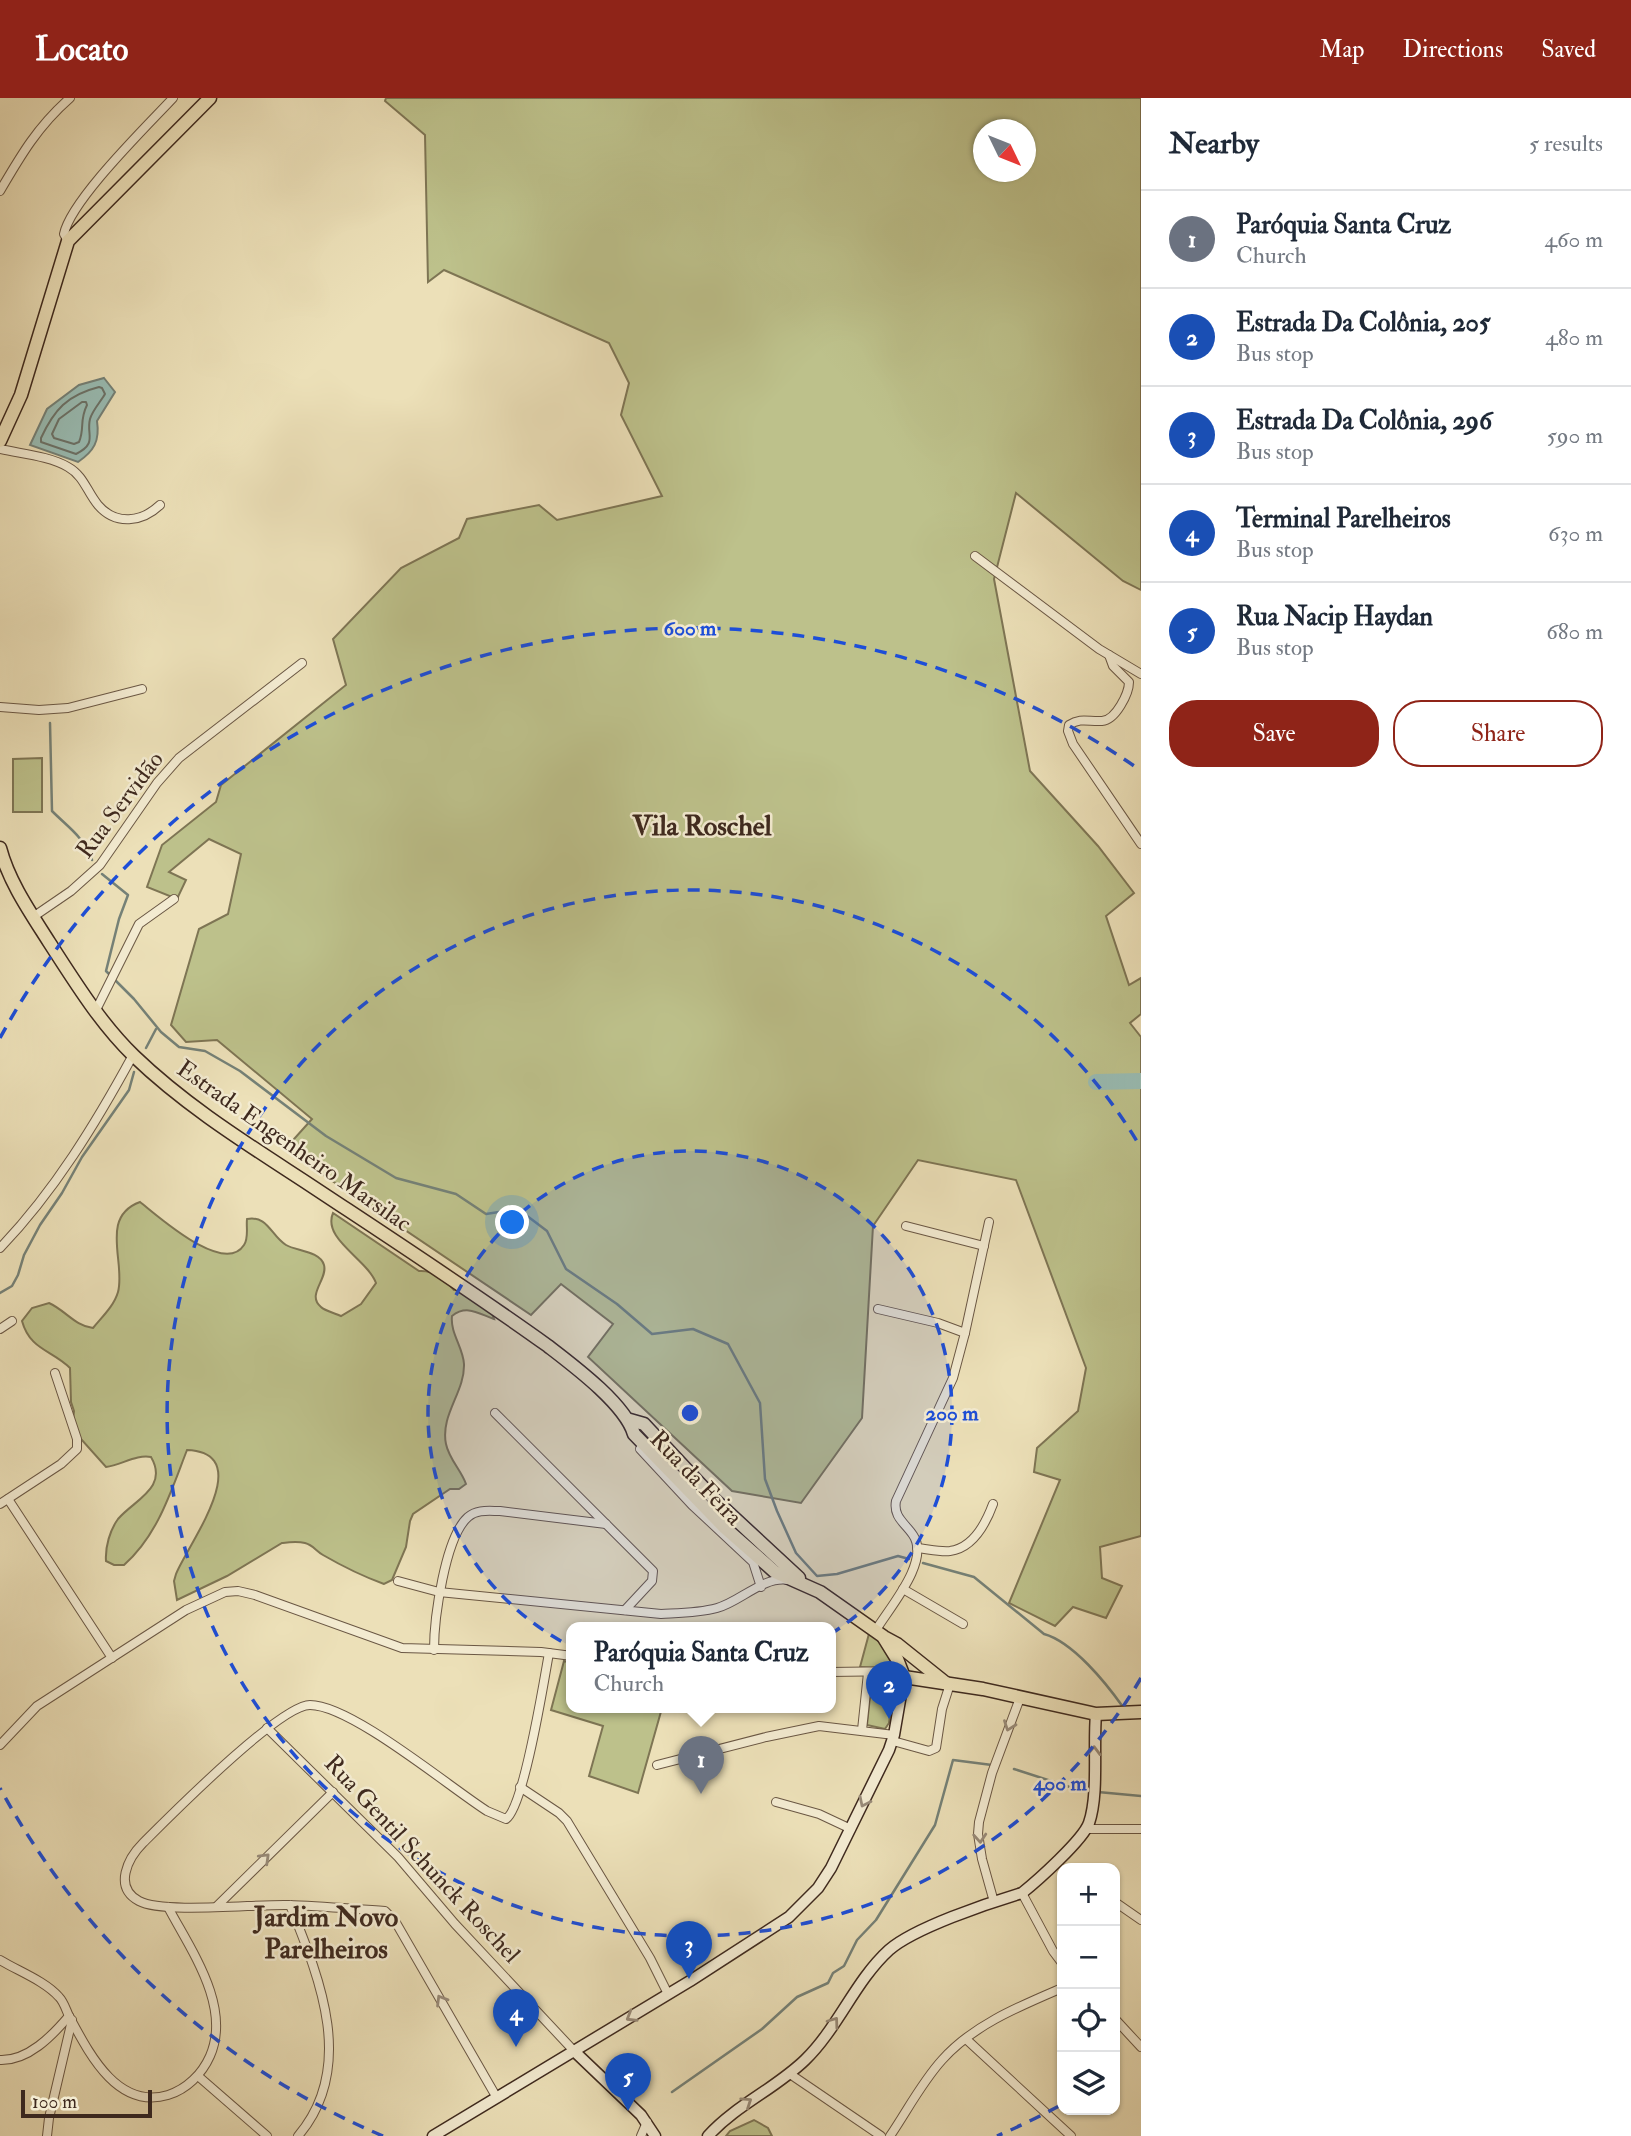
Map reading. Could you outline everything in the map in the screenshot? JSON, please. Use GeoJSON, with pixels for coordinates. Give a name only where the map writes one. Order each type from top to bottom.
{"type":"FeatureCollection","features":[{"type":"Feature","properties":{"kind":"main road"},"geometry":{"type":"LineString","coordinates":[[0,441],[25,384],[68,241],[210,98]]}},
{"type":"Feature","properties":{"kind":"main road","name":"Estrada Engenheiro Marsilac"},"geometry":{"type":"LineString","coordinates":[[0,848],[3,861],[33,917],[95,1012],[133,1055],[215,1122],[548,1346],[581,1371],[626,1417],[634,1434],[755,1559],[773,1576],[804,1583]]}},
{"type":"Feature","properties":{"kind":"main road","name":"Estrada Engenheiro Marsilac"},"geometry":{"type":"LineString","coordinates":[[626,1417],[644,1424],[716,1501],[804,1583],[897,1644],[945,1682]]}},
{"type":"Feature","properties":{"kind":"main road"},"geometry":{"type":"LineString","coordinates":[[755,1559],[762,1552],[775,1555],[779,1565],[773,1576]]}},
{"type":"Feature","properties":{"kind":"main road","name":"Estrada Engenheiro Marsilac"},"geometry":{"type":"LineString","coordinates":[[880,1634],[903,1674]]}},
{"type":"Feature","properties":{"kind":"main road"},"geometry":{"type":"LineString","coordinates":[[433,2136],[495,2094],[575,2051],[668,1994],[789,1917],[806,1902],[831,1868],[893,1738],[903,1674],[1096,1714],[1141,1712]]}},
{"type":"Feature","properties":{"kind":"main road"},"geometry":{"type":"LineString","coordinates":[[708,2136],[734,2111],[790,2074],[807,2058],[889,1950],[917,1933],[1022,1893],[1035,1883],[1086,1829],[1093,1793],[1096,1714]]}},
{"type":"Feature","properties":{"kind":"main road"},"geometry":{"type":"LineString","coordinates":[[575,2051],[647,2122],[655,2136]]}},
{"type":"Feature","properties":{"kind":"street"},"geometry":{"type":"LineString","coordinates":[[0,191],[31,138],[70,98]]}},
{"type":"Feature","properties":{"kind":"street"},"geometry":{"type":"LineString","coordinates":[[68,241],[64,234],[66,222],[98,180],[173,98]]}},
{"type":"Feature","properties":{"kind":"street"},"geometry":{"type":"LineString","coordinates":[[0,449],[65,465],[83,480],[97,503],[114,517],[140,519],[160,505]]}},
{"type":"Feature","properties":{"kind":"street"},"geometry":{"type":"LineString","coordinates":[[975,556],[1109,655],[1141,674]]}},
{"type":"Feature","properties":{"kind":"street"},"geometry":{"type":"LineString","coordinates":[[1109,655],[1113,666],[1129,681],[1124,698],[1108,719],[1080,719],[1069,725],[1068,732],[1073,744],[1141,844]]}},
{"type":"Feature","properties":{"kind":"street","name":"Rua Servidão"},"geometry":{"type":"LineString","coordinates":[[33,917],[71,891],[100,865],[157,783],[179,758],[302,663]]}},
{"type":"Feature","properties":{"kind":"street"},"geometry":{"type":"LineString","coordinates":[[0,707],[51,710],[68,708],[142,689]]}},
{"type":"Feature","properties":{"kind":"street"},"geometry":{"type":"LineString","coordinates":[[95,1012],[139,924],[174,899]]}},
{"type":"Feature","properties":{"kind":"street"},"geometry":{"type":"LineString","coordinates":[[0,1248],[42,1198],[83,1139],[133,1055]]}},
{"type":"Feature","properties":{"kind":"street"},"geometry":{"type":"LineString","coordinates":[[880,1634],[904,1589],[915,1562],[917,1548],[914,1536],[897,1516],[896,1501],[947,1392],[965,1333],[989,1222]]}},
{"type":"Feature","properties":{"kind":"street"},"geometry":{"type":"LineString","coordinates":[[906,1226],[984,1246]]}},
{"type":"Feature","properties":{"kind":"street"},"geometry":{"type":"LineString","coordinates":[[878,1309],[938,1323],[965,1333]]}},
{"type":"Feature","properties":{"kind":"street"},"geometry":{"type":"LineString","coordinates":[[0,1329],[12,1321]]}},
{"type":"Feature","properties":{"kind":"street"},"geometry":{"type":"LineString","coordinates":[[55,1373],[77,1439],[77,1449],[61,1464],[4,1501],[112,1658]]}},
{"type":"Feature","properties":{"kind":"street"},"geometry":{"type":"LineString","coordinates":[[495,1413],[648,1565],[654,1576],[648,1588],[625,1610]]}},
{"type":"Feature","properties":{"kind":"street"},"geometry":{"type":"LineString","coordinates":[[917,1548],[948,1551],[963,1547],[977,1534],[993,1504]]}},
{"type":"Feature","properties":{"kind":"street"},"geometry":{"type":"LineString","coordinates":[[433,1650],[439,1592],[457,1534],[463,1522],[476,1512],[500,1511],[607,1524]]}},
{"type":"Feature","properties":{"kind":"street"},"geometry":{"type":"LineString","coordinates":[[755,1559],[761,1587]]}},
{"type":"Feature","properties":{"kind":"street"},"geometry":{"type":"LineString","coordinates":[[398,1581],[439,1592],[661,1614],[694,1613],[733,1602],[761,1587],[773,1576]]}},
{"type":"Feature","properties":{"kind":"street"},"geometry":{"type":"LineString","coordinates":[[904,1589],[962,1624]]}},
{"type":"Feature","properties":{"kind":"street"},"geometry":{"type":"LineString","coordinates":[[0,1745],[37,1706],[208,1598],[225,1592],[238,1591],[277,1602],[386,1644],[412,1650],[566,1655]]}},
{"type":"Feature","properties":{"kind":"street"},"geometry":{"type":"LineString","coordinates":[[495,2094],[390,1915],[385,1911],[290,1905],[147,1905],[136,1900],[124,1877],[130,1857],[165,1821],[267,1728],[284,1715],[305,1705],[332,1710],[386,1740],[487,1811],[506,1819],[514,1809],[529,1756],[549,1653]]}},
{"type":"Feature","properties":{"kind":"street"},"geometry":{"type":"LineString","coordinates":[[836,1672],[903,1674]]}},
{"type":"Feature","properties":{"kind":"street"},"geometry":{"type":"LineString","coordinates":[[862,1730],[868,1673]]}},
{"type":"Feature","properties":{"kind":"street"},"geometry":{"type":"LineString","coordinates":[[657,1765],[819,1726],[862,1730],[929,1751],[935,1750],[945,1682]]}},
{"type":"Feature","properties":{"kind":"street"},"geometry":{"type":"LineString","coordinates":[[994,1902],[978,1834],[992,1773],[1020,1698]]}},
{"type":"Feature","properties":{"kind":"street","name":"Rua Gentil Schunck Roschel"},"geometry":{"type":"LineString","coordinates":[[267,1728],[398,1857],[455,1924],[575,2051]]}},
{"type":"Feature","properties":{"kind":"street"},"geometry":{"type":"LineString","coordinates":[[520,1787],[559,1813],[566,1821],[650,1958],[668,1994]]}},
{"type":"Feature","properties":{"kind":"street"},"geometry":{"type":"LineString","coordinates":[[217,1906],[332,1792]]}},
{"type":"Feature","properties":{"kind":"street"},"geometry":{"type":"LineString","coordinates":[[776,1802],[819,1814],[851,1829]]}},
{"type":"Feature","properties":{"kind":"street"},"geometry":{"type":"LineString","coordinates":[[1086,1829],[1141,1829]]}},
{"type":"Feature","properties":{"kind":"street"},"geometry":{"type":"LineString","coordinates":[[1022,1893],[1057,1956]]}},
{"type":"Feature","properties":{"kind":"street"},"geometry":{"type":"LineString","coordinates":[[290,1905],[316,1969],[330,2050],[327,2073],[314,2113],[298,2136]]}},
{"type":"Feature","properties":{"kind":"street"},"geometry":{"type":"LineString","coordinates":[[1120,1905],[1141,1920]]}},
{"type":"Feature","properties":{"kind":"street"},"geometry":{"type":"LineString","coordinates":[[0,1960],[60,1997],[102,2070],[115,2085],[129,2092],[159,2098],[176,2093],[198,2076],[210,2056],[216,2019],[198,1963],[168,1907]]}},
{"type":"Feature","properties":{"kind":"street"},"geometry":{"type":"LineString","coordinates":[[890,2136],[943,2058],[966,2039],[1022,2005],[1060,1989]]}},
{"type":"Feature","properties":{"kind":"street"},"geometry":{"type":"LineString","coordinates":[[0,2060],[21,2057],[70,2018]]}},
{"type":"Feature","properties":{"kind":"street"},"geometry":{"type":"LineString","coordinates":[[47,2136],[70,2018]]}},
{"type":"Feature","properties":{"kind":"street"},"geometry":{"type":"LineString","coordinates":[[1120,2024],[1141,2047]]}},
{"type":"Feature","properties":{"kind":"street"},"geometry":{"type":"LineString","coordinates":[[966,2039],[1071,2136]]}},
{"type":"Feature","properties":{"kind":"street"},"geometry":{"type":"LineString","coordinates":[[790,2074],[881,2136]]}},
{"type":"Feature","properties":{"kind":"street"},"geometry":{"type":"LineString","coordinates":[[198,2076],[267,2136]]}},
{"type":"Feature","properties":{"kind":"street"},"geometry":{"type":"LineString","coordinates":[[641,2136],[647,2122]]}},
{"type":"Feature","properties":{"kind":"green space"},"geometry":{"type":"Polygon","coordinates":[[[386,98],[1141,98],[1141,590],[1123,581],[1016,493],[994,579],[1030,771],[1098,846],[1134,893],[1106,916],[1129,985],[1141,978],[1141,1014],[1130,1023],[1141,1037],[1141,1536],[1100,1547],[1102,1578],[1122,1586],[1106,1618],[1073,1607],[1055,1626],[1009,1603],[1060,1480],[1034,1472],[1037,1448],[1078,1411],[1086,1368],[1016,1180],[918,1160],[873,1226],[862,1418],[801,1503],[732,1491],[588,1357],[613,1324],[561,1284],[531,1315],[285,1149],[312,1119],[217,1040],[186,1042],[171,1025],[199,929],[228,914],[241,854],[209,839],[169,872],[186,880],[177,899],[147,887],[162,845],[216,802],[221,785],[346,685],[333,639],[401,568],[459,538],[467,519],[539,505],[557,520],[662,496],[621,415],[629,383],[609,343],[444,270],[428,282],[425,135],[385,101],[386,98]]]}},
{"type":"Feature","properties":{"kind":"green space"},"geometry":{"type":"Polygon","coordinates":[[[42,758],[42,812],[13,812],[13,759],[42,758]]]}},
{"type":"Feature","properties":{"kind":"green space"},"geometry":{"type":"Polygon","coordinates":[[[140,1202],[191,1240],[207,1249],[222,1253],[235,1253],[244,1245],[247,1219],[260,1220],[286,1245],[322,1260],[324,1270],[316,1292],[317,1302],[325,1310],[341,1316],[361,1304],[376,1283],[334,1232],[331,1222],[333,1213],[419,1271],[434,1274],[454,1290],[464,1288],[491,1311],[494,1319],[468,1310],[452,1316],[464,1364],[461,1384],[449,1413],[445,1433],[448,1449],[466,1484],[459,1489],[450,1489],[413,1514],[406,1547],[392,1580],[384,1584],[337,1563],[308,1544],[288,1542],[177,1600],[174,1581],[176,1574],[203,1524],[218,1483],[217,1467],[208,1455],[187,1450],[162,1512],[146,1540],[124,1565],[114,1565],[106,1561],[107,1544],[115,1523],[153,1485],[155,1468],[151,1457],[146,1456],[106,1467],[72,1429],[74,1411],[71,1402],[70,1368],[36,1344],[22,1321],[32,1308],[49,1303],[81,1324],[93,1328],[111,1307],[118,1292],[120,1280],[117,1229],[120,1218],[140,1202]]]}},
{"type":"Feature","properties":{"kind":"green space"},"geometry":{"type":"Polygon","coordinates":[[[870,1630],[896,1659],[894,1670],[860,1667],[870,1630]]]}},
{"type":"Feature","properties":{"kind":"green space"},"geometry":{"type":"Polygon","coordinates":[[[564,1661],[566,1713],[661,1713],[638,1793],[589,1776],[603,1726],[551,1710],[564,1661]]]}},
{"type":"Feature","properties":{"kind":"green space"},"geometry":{"type":"Polygon","coordinates":[[[872,1678],[895,1682],[889,1723],[885,1729],[867,1725],[872,1678]]]}},
{"type":"Feature","properties":{"kind":"green space"},"geometry":{"type":"Polygon","coordinates":[[[754,2120],[768,2128],[772,2136],[726,2136],[730,2131],[754,2120]]]}},
{"type":"Feature","properties":{"kind":"water"},"geometry":{"type":"Polygon","coordinates":[[[104,378],[115,392],[97,421],[97,440],[88,454],[78,462],[30,445],[47,409],[79,385],[104,378]]]}},
{"type":"Feature","properties":{"kind":"waterway"},"geometry":{"type":"LineString","coordinates":[[50,723],[52,811],[80,838],[92,860]]}},
{"type":"Feature","properties":{"kind":"waterway"},"geometry":{"type":"LineString","coordinates":[[102,874],[128,895],[106,971],[161,1032],[179,1047],[205,1051],[240,1071],[326,1136],[396,1178],[456,1194],[486,1214],[518,1209],[547,1231],[566,1269],[617,1304],[652,1334],[693,1329],[728,1344],[760,1403],[765,1479],[796,1553],[817,1576],[837,1574],[898,1556],[909,1559]]}},
{"type":"Feature","properties":{"kind":"waterway"},"geometry":{"type":"LineString","coordinates":[[146,1048],[156,1029]]}},
{"type":"Feature","properties":{"kind":"waterway"},"geometry":{"type":"LineString","coordinates":[[0,1293],[12,1286],[40,1225],[82,1157],[129,1090],[134,1072]]}},
{"type":"Feature","properties":{"kind":"waterway"},"geometry":{"type":"LineString","coordinates":[[1096,1082],[1141,1081]]}},
{"type":"Feature","properties":{"kind":"waterway"},"geometry":{"type":"LineString","coordinates":[[923,1563],[974,1577],[1044,1634],[1055,1638],[1077,1654],[1123,1707]]}},
{"type":"Feature","properties":{"kind":"waterway"},"geometry":{"type":"LineString","coordinates":[[672,2092],[762,2029],[797,1997],[828,1983],[833,1973],[844,1966],[857,1940],[876,1920],[935,1825],[953,1760],[992,1765]]}},
{"type":"Feature","properties":{"kind":"waterway"},"geometry":{"type":"LineString","coordinates":[[1014,1769],[1091,1792]]}},
{"type":"Feature","properties":{"kind":"waterway"},"geometry":{"type":"LineString","coordinates":[[1098,1792],[1141,1796]]}},
{"type":"Feature","properties":{"kind":"place","name":"Estrada Da Colônia, 205"},"geometry":{"type":"Point","coordinates":[889,1719]}},
{"type":"Feature","properties":{"kind":"place","name":"Paróquia Santa Cruz"},"geometry":{"type":"Point","coordinates":[701,1794]}},
{"type":"Feature","properties":{"kind":"place","name":"Estrada Da Colônia, 296"},"geometry":{"type":"Point","coordinates":[689,1979]}},
{"type":"Feature","properties":{"kind":"place","name":"Terminal Parelheiros"},"geometry":{"type":"Point","coordinates":[516,2047]}},
{"type":"Feature","properties":{"kind":"place","name":"Rua Nacip Haydan"},"geometry":{"type":"Point","coordinates":[628,2111]}},
{"type":"Feature","properties":{"kind":"district","name":"Vila Roschel"},"geometry":{"type":"Point","coordinates":[702,826]}},
{"type":"Feature","properties":{"kind":"district","name":"Jardim Novo Parelheiros"},"geometry":{"type":"Point","coordinates":[326,1933]}}]}
